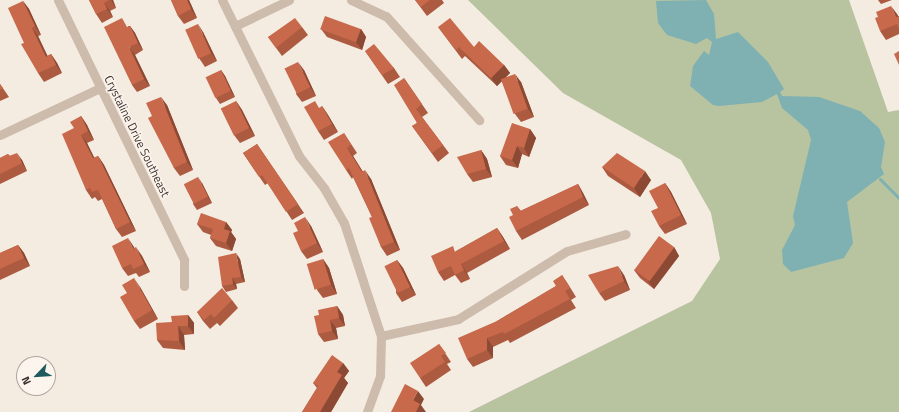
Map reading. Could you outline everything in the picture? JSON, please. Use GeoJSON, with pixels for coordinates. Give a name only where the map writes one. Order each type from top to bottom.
{"type":"FeatureCollection","features":[{"type":"Feature","properties":{"kind":"street","name":"Crystaline Drive Southeast"},"geometry":{"type":"LineString","coordinates":[[58,0],[184,260],[184,286]]}},
{"type":"Feature","properties":{"kind":"street"},"geometry":{"type":"LineString","coordinates":[[222,0],[235,26],[244,51],[299,156],[324,188],[344,223],[382,336],[380,376],[367,412]]}},
{"type":"Feature","properties":{"kind":"street"},"geometry":{"type":"LineString","coordinates":[[235,26],[290,0]]}},
{"type":"Feature","properties":{"kind":"street"},"geometry":{"type":"LineString","coordinates":[[351,0],[386,16],[479,120]]}},
{"type":"Feature","properties":{"kind":"street"},"geometry":{"type":"LineString","coordinates":[[0,135],[100,88]]}},
{"type":"Feature","properties":{"kind":"street"},"geometry":{"type":"LineString","coordinates":[[382,336],[458,319],[567,251],[626,234]]}},
{"type":"Feature","properties":{"kind":"green space"},"geometry":{"type":"Polygon","coordinates":[[[468,0],[849,0],[888,112],[899,110],[899,412],[469,412],[692,301],[720,259],[711,213],[681,160],[563,93],[468,0]]]}},
{"type":"Feature","properties":{"kind":"water"},"geometry":{"type":"Polygon","coordinates":[[[706,0],[714,14],[716,39],[738,32],[768,62],[784,89],[780,92],[782,96],[819,97],[860,111],[879,128],[885,142],[881,167],[884,174],[847,202],[853,243],[844,258],[791,272],[783,264],[782,250],[795,225],[793,216],[811,140],[808,130],[782,108],[777,94],[762,102],[719,106],[713,105],[690,86],[693,66],[704,51],[709,55],[712,42],[707,38],[696,44],[667,35],[658,23],[656,1],[706,0]]]}},
{"type":"Feature","properties":{"kind":"building"},"geometry":{"type":"Polygon","coordinates":[[[89,0],[109,0],[104,3],[107,9],[96,14],[89,0]]]}},
{"type":"Feature","properties":{"kind":"building"},"geometry":{"type":"Polygon","coordinates":[[[171,0],[187,0],[191,9],[178,16],[171,0]]]}},
{"type":"Feature","properties":{"kind":"building"},"geometry":{"type":"Polygon","coordinates":[[[415,0],[430,0],[421,7],[415,0]]]}},
{"type":"Feature","properties":{"kind":"building"},"geometry":{"type":"Polygon","coordinates":[[[23,1],[35,26],[32,28],[46,57],[51,54],[56,65],[38,73],[21,44],[24,43],[8,8],[23,1]]]}},
{"type":"Feature","properties":{"kind":"building"},"geometry":{"type":"Polygon","coordinates":[[[891,6],[896,17],[899,16],[899,29],[897,24],[880,31],[875,18],[878,17],[876,12],[891,6]]]}},
{"type":"Feature","properties":{"kind":"building"},"geometry":{"type":"Polygon","coordinates":[[[325,16],[361,29],[356,42],[320,29],[325,16]]]}},
{"type":"Feature","properties":{"kind":"building"},"geometry":{"type":"Polygon","coordinates":[[[122,18],[127,27],[130,26],[138,43],[129,47],[144,79],[132,85],[104,27],[122,18]]]}},
{"type":"Feature","properties":{"kind":"building"},"geometry":{"type":"Polygon","coordinates":[[[295,18],[302,27],[276,48],[268,37],[295,18]]]}},
{"type":"Feature","properties":{"kind":"building"},"geometry":{"type":"Polygon","coordinates":[[[450,18],[474,47],[479,41],[504,65],[491,78],[459,47],[456,50],[438,27],[450,18]]]}},
{"type":"Feature","properties":{"kind":"building"},"geometry":{"type":"Polygon","coordinates":[[[198,24],[211,53],[198,59],[185,30],[198,24]]]}},
{"type":"Feature","properties":{"kind":"building"},"geometry":{"type":"Polygon","coordinates":[[[374,44],[394,68],[382,75],[365,51],[374,44]]]}},
{"type":"Feature","properties":{"kind":"building"},"geometry":{"type":"Polygon","coordinates":[[[899,51],[899,65],[894,54],[899,51]]]}},
{"type":"Feature","properties":{"kind":"building"},"geometry":{"type":"Polygon","coordinates":[[[298,62],[310,87],[297,94],[285,69],[298,62]]]}},
{"type":"Feature","properties":{"kind":"building"},"geometry":{"type":"Polygon","coordinates":[[[221,70],[231,91],[215,98],[206,77],[221,70]]]}},
{"type":"Feature","properties":{"kind":"building"},"geometry":{"type":"Polygon","coordinates":[[[515,74],[528,109],[514,114],[501,79],[515,74]]]}},
{"type":"Feature","properties":{"kind":"building"},"geometry":{"type":"Polygon","coordinates":[[[404,78],[422,104],[416,109],[443,145],[432,153],[412,126],[417,123],[394,85],[404,78]]]}},
{"type":"Feature","properties":{"kind":"building"},"geometry":{"type":"Polygon","coordinates":[[[161,97],[187,162],[174,168],[148,118],[152,116],[146,103],[161,97]]]}},
{"type":"Feature","properties":{"kind":"building"},"geometry":{"type":"Polygon","coordinates":[[[236,101],[249,128],[234,135],[221,108],[236,101]]]}},
{"type":"Feature","properties":{"kind":"building"},"geometry":{"type":"Polygon","coordinates":[[[315,101],[319,108],[322,106],[332,124],[318,131],[304,107],[315,101]]]}},
{"type":"Feature","properties":{"kind":"building"},"geometry":{"type":"Polygon","coordinates":[[[81,116],[88,131],[81,135],[93,158],[98,156],[130,222],[116,229],[98,190],[92,192],[90,188],[86,190],[62,134],[74,128],[70,122],[81,116]]]}},
{"type":"Feature","properties":{"kind":"building"},"geometry":{"type":"Polygon","coordinates":[[[512,123],[530,129],[524,148],[517,146],[512,160],[500,156],[512,123]]]}},
{"type":"Feature","properties":{"kind":"building"},"geometry":{"type":"Polygon","coordinates":[[[344,133],[351,145],[347,148],[362,172],[365,170],[394,242],[381,247],[369,218],[372,217],[349,168],[346,170],[328,142],[344,133]]]}},
{"type":"Feature","properties":{"kind":"building"},"geometry":{"type":"Polygon","coordinates":[[[257,144],[298,204],[286,212],[262,175],[259,177],[243,153],[257,144]]]}},
{"type":"Feature","properties":{"kind":"building"},"geometry":{"type":"Polygon","coordinates":[[[481,150],[486,169],[467,174],[457,157],[481,150]]]}},
{"type":"Feature","properties":{"kind":"building"},"geometry":{"type":"Polygon","coordinates":[[[17,153],[22,163],[0,174],[0,158],[8,154],[9,156],[17,153]]]}},
{"type":"Feature","properties":{"kind":"building"},"geometry":{"type":"Polygon","coordinates":[[[617,153],[645,171],[634,188],[602,167],[617,153]]]}},
{"type":"Feature","properties":{"kind":"building"},"geometry":{"type":"Polygon","coordinates":[[[198,177],[208,197],[194,204],[184,184],[198,177]]]}},
{"type":"Feature","properties":{"kind":"building"},"geometry":{"type":"Polygon","coordinates":[[[665,183],[681,215],[659,226],[651,211],[658,208],[649,191],[665,183]]]}},
{"type":"Feature","properties":{"kind":"building"},"geometry":{"type":"Polygon","coordinates":[[[578,184],[583,197],[516,231],[509,217],[513,215],[510,209],[517,206],[520,211],[578,184]]]}},
{"type":"Feature","properties":{"kind":"building"},"geometry":{"type":"Polygon","coordinates":[[[201,213],[226,222],[224,229],[230,231],[226,243],[210,238],[213,229],[197,224],[201,213]]]}},
{"type":"Feature","properties":{"kind":"building"},"geometry":{"type":"Polygon","coordinates":[[[305,217],[317,243],[301,251],[293,233],[298,231],[294,223],[305,217]]]}},
{"type":"Feature","properties":{"kind":"building"},"geometry":{"type":"Polygon","coordinates":[[[497,228],[504,241],[461,264],[464,270],[455,275],[451,266],[438,272],[431,256],[453,246],[455,252],[497,228]]]}},
{"type":"Feature","properties":{"kind":"building"},"geometry":{"type":"Polygon","coordinates":[[[659,236],[674,247],[650,281],[634,270],[659,236]]]}},
{"type":"Feature","properties":{"kind":"building"},"geometry":{"type":"Polygon","coordinates":[[[128,238],[133,249],[136,247],[144,264],[133,269],[131,264],[122,268],[112,246],[128,238]]]}},
{"type":"Feature","properties":{"kind":"building"},"geometry":{"type":"Polygon","coordinates":[[[18,245],[24,258],[0,269],[0,253],[18,245]]]}},
{"type":"Feature","properties":{"kind":"building"},"geometry":{"type":"Polygon","coordinates":[[[236,253],[241,277],[232,278],[233,284],[222,286],[218,257],[236,253]]]}},
{"type":"Feature","properties":{"kind":"building"},"geometry":{"type":"Polygon","coordinates":[[[323,259],[331,285],[315,290],[307,264],[323,259]]]}},
{"type":"Feature","properties":{"kind":"building"},"geometry":{"type":"Polygon","coordinates":[[[397,260],[410,287],[398,293],[384,266],[397,260]]]}},
{"type":"Feature","properties":{"kind":"building"},"geometry":{"type":"Polygon","coordinates":[[[618,266],[624,281],[599,293],[588,275],[618,266]]]}},
{"type":"Feature","properties":{"kind":"building"},"geometry":{"type":"Polygon","coordinates":[[[562,275],[570,288],[565,291],[570,299],[504,334],[503,332],[487,338],[487,350],[467,359],[458,338],[497,321],[556,286],[553,281],[562,275]]]}},
{"type":"Feature","properties":{"kind":"building"},"geometry":{"type":"Polygon","coordinates":[[[134,278],[152,310],[134,321],[120,297],[127,293],[122,285],[134,278]]]}},
{"type":"Feature","properties":{"kind":"building"},"geometry":{"type":"Polygon","coordinates":[[[222,288],[232,300],[214,318],[211,314],[204,320],[197,312],[222,288]]]}},
{"type":"Feature","properties":{"kind":"building"},"geometry":{"type":"Polygon","coordinates":[[[337,306],[339,318],[330,320],[332,331],[318,334],[314,316],[319,315],[318,310],[337,306]]]}},
{"type":"Feature","properties":{"kind":"building"},"geometry":{"type":"Polygon","coordinates":[[[188,315],[188,326],[178,326],[179,341],[157,340],[156,323],[172,322],[171,316],[188,315]]]}},
{"type":"Feature","properties":{"kind":"building"},"geometry":{"type":"Polygon","coordinates":[[[439,344],[446,353],[441,356],[445,362],[420,378],[410,363],[439,344]]]}},
{"type":"Feature","properties":{"kind":"building"},"geometry":{"type":"Polygon","coordinates":[[[332,355],[343,363],[337,372],[342,375],[320,412],[302,412],[318,386],[313,383],[332,355]]]}},
{"type":"Feature","properties":{"kind":"building"},"geometry":{"type":"Polygon","coordinates":[[[405,384],[418,391],[413,400],[420,404],[416,412],[391,412],[405,384]]]}},
{"type":"Feature","properties":{"kind":"waterway"},"geometry":{"type":"LineString","coordinates":[[880,179],[899,198]]}}]}
